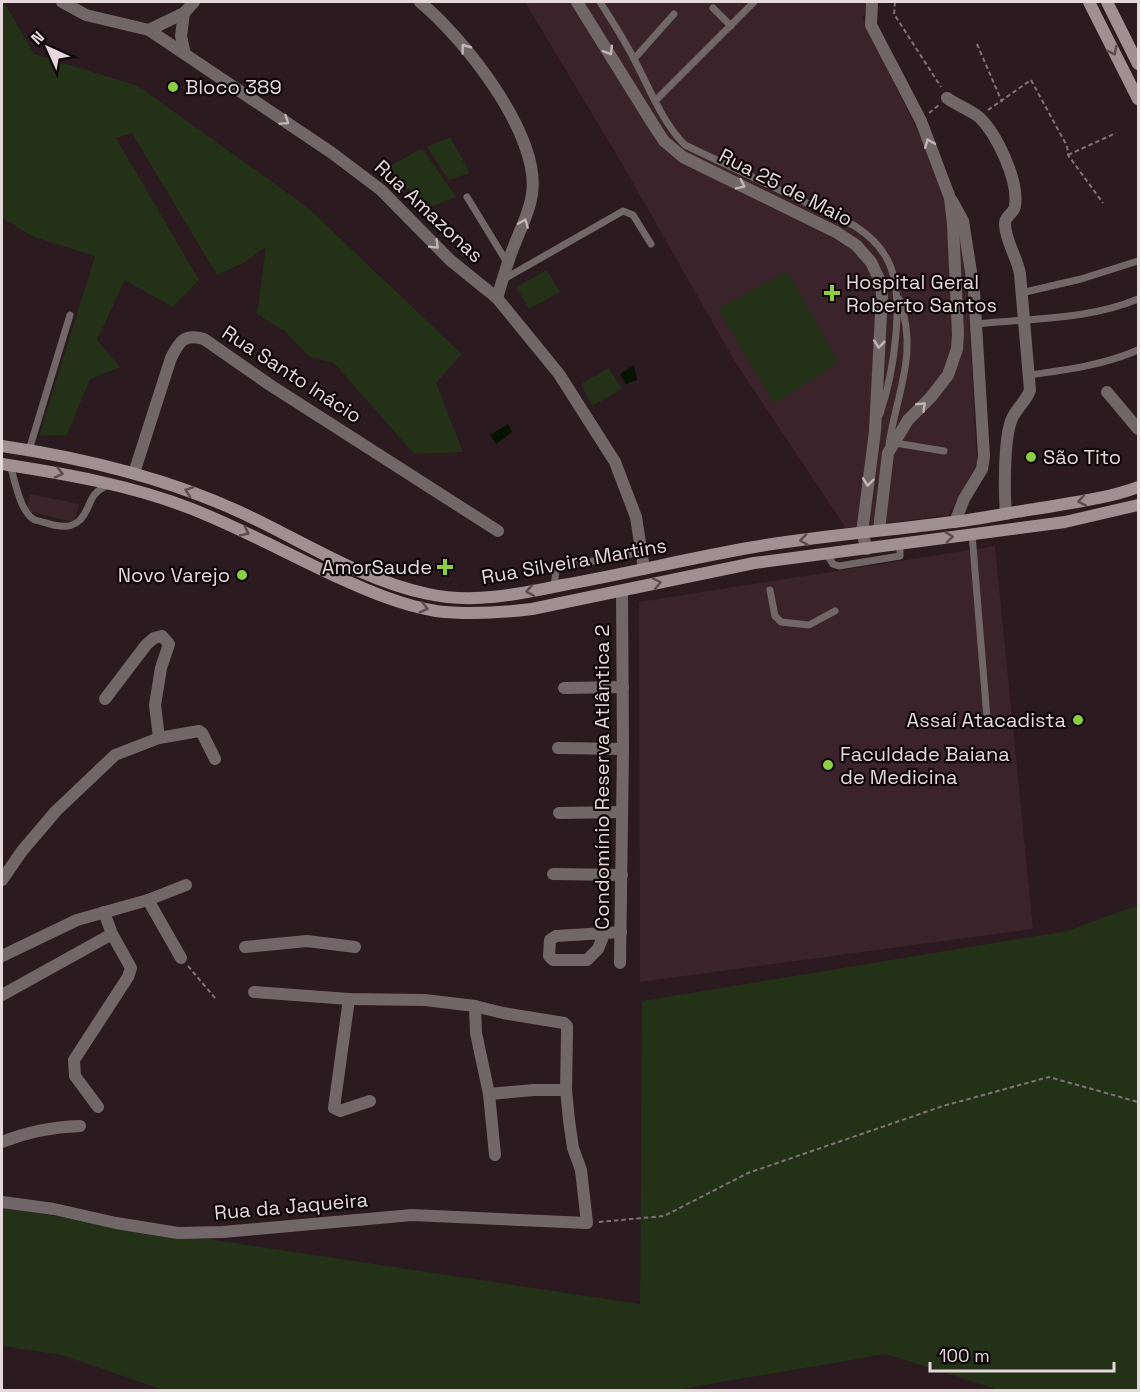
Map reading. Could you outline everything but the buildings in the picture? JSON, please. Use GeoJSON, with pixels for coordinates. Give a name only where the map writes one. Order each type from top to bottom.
{"type":"FeatureCollection","features":[{"type":"Feature","properties":{"kind":"main road"},"geometry":{"type":"LineString","coordinates":[[1089,2],[1138,99]]}},
{"type":"Feature","properties":{"kind":"main road"},"geometry":{"type":"LineString","coordinates":[[1107,2],[1138,64]]}},
{"type":"Feature","properties":{"kind":"main road","name":"Rua Silveira Martins"},"geometry":{"type":"LineString","coordinates":[[2,446],[61,456],[134,473],[238,511],[370,576],[405,589],[431,595],[476,598],[554,587],[750,547],[955,522],[1088,500],[1138,487]]}},
{"type":"Feature","properties":{"kind":"main road","name":"Rua Silveira Martins"},"geometry":{"type":"LineString","coordinates":[[6,465],[47,470],[109,484],[189,508],[232,525],[370,592],[433,610],[458,613],[500,613],[532,609],[754,563],[1065,522],[1138,505]]}},
{"type":"Feature","properties":{"kind":"street","name":"Rua Amazonas"},"geometry":{"type":"LineString","coordinates":[[62,2],[86,15],[149,30],[357,171],[381,190],[450,260],[497,298],[559,374],[615,462],[636,517],[644,569]]}},
{"type":"Feature","properties":{"kind":"street"},"geometry":{"type":"LineString","coordinates":[[149,30],[184,13],[194,2]]}},
{"type":"Feature","properties":{"kind":"street"},"geometry":{"type":"LineString","coordinates":[[420,2],[439,17],[462,42],[482,70],[509,114],[531,159],[534,177],[529,210],[497,298]]}},
{"type":"Feature","properties":{"kind":"street","name":"Rua 25 de Maio"},"geometry":{"type":"LineString","coordinates":[[578,2],[656,129],[673,149],[683,157],[837,232],[856,245],[871,262],[880,281],[882,308],[875,431],[862,533],[867,549]]}},
{"type":"Feature","properties":{"kind":"street"},"geometry":{"type":"LineString","coordinates":[[872,2],[871,25],[921,121],[950,198],[963,221],[970,257],[977,324],[984,456],[981,469],[964,499],[955,522]]}},
{"type":"Feature","properties":{"kind":"street"},"geometry":{"type":"LineString","coordinates":[[184,13],[181,36],[185,54]]}},
{"type":"Feature","properties":{"kind":"street"},"geometry":{"type":"LineString","coordinates":[[947,98],[978,117],[1000,147],[1015,194],[1015,207],[1007,217],[1005,225],[1007,238],[1017,258],[1030,390],[1014,413],[1009,429],[1005,514]]}},
{"type":"Feature","properties":{"kind":"street"},"geometry":{"type":"LineString","coordinates":[[879,530],[890,452],[908,420],[931,397],[948,375],[957,348],[956,262],[950,198]]}},
{"type":"Feature","properties":{"kind":"street","name":"Rua Santo Inácio"},"geometry":{"type":"LineString","coordinates":[[134,473],[171,358],[178,344],[185,338],[194,336],[204,339],[270,385],[498,531]]}},
{"type":"Feature","properties":{"kind":"street"},"geometry":{"type":"LineString","coordinates":[[1107,392],[1138,429]]}},
{"type":"Feature","properties":{"kind":"street","name":"Condomínio Reserva Atlântica 2"},"geometry":{"type":"LineString","coordinates":[[620,963],[623,749],[622,591]]}},
{"type":"Feature","properties":{"kind":"street"},"geometry":{"type":"LineString","coordinates":[[105,699],[146,645],[154,638],[162,636],[169,644],[161,668],[155,705],[159,738]]}},
{"type":"Feature","properties":{"kind":"street"},"geometry":{"type":"LineString","coordinates":[[564,688],[623,687]]}},
{"type":"Feature","properties":{"kind":"street"},"geometry":{"type":"LineString","coordinates":[[2,880],[35,835],[86,780],[116,754],[159,738],[199,731],[214,759]]}},
{"type":"Feature","properties":{"kind":"street"},"geometry":{"type":"LineString","coordinates":[[558,748],[623,749]]}},
{"type":"Feature","properties":{"kind":"street"},"geometry":{"type":"LineString","coordinates":[[559,813],[622,812]]}},
{"type":"Feature","properties":{"kind":"street"},"geometry":{"type":"LineString","coordinates":[[553,874],[622,875]]}},
{"type":"Feature","properties":{"kind":"street"},"geometry":{"type":"LineString","coordinates":[[2,956],[77,920],[148,900],[186,885]]}},
{"type":"Feature","properties":{"kind":"street"},"geometry":{"type":"LineString","coordinates":[[148,900],[181,958]]}},
{"type":"Feature","properties":{"kind":"street"},"geometry":{"type":"LineString","coordinates":[[98,1107],[75,1076],[74,1060],[131,971],[112,934],[104,912]]}},
{"type":"Feature","properties":{"kind":"street"},"geometry":{"type":"LineString","coordinates":[[604,934],[621,932]]}},
{"type":"Feature","properties":{"kind":"street"},"geometry":{"type":"LineString","coordinates":[[2,995],[112,934]]}},
{"type":"Feature","properties":{"kind":"street"},"geometry":{"type":"LineString","coordinates":[[245,947],[307,941],[355,947]]}},
{"type":"Feature","properties":{"kind":"street"},"geometry":{"type":"LineString","coordinates":[[254,992],[349,999],[425,1000],[475,1006],[564,1023],[567,1026],[566,1090],[573,1148],[581,1170],[587,1223]]}},
{"type":"Feature","properties":{"kind":"street"},"geometry":{"type":"LineString","coordinates":[[349,999],[334,1108],[340,1111],[370,1101]]}},
{"type":"Feature","properties":{"kind":"street"},"geometry":{"type":"LineString","coordinates":[[475,1006],[480,1059],[489,1094],[495,1155]]}},
{"type":"Feature","properties":{"kind":"street"},"geometry":{"type":"LineString","coordinates":[[489,1094],[566,1090]]}},
{"type":"Feature","properties":{"kind":"street"},"geometry":{"type":"LineString","coordinates":[[2,1142],[39,1130],[80,1126]]}},
{"type":"Feature","properties":{"kind":"street","name":"Rua da Jaqueira"},"geometry":{"type":"LineString","coordinates":[[2,1202],[54,1209],[116,1223],[178,1233],[223,1232],[412,1215],[587,1223]]}},
{"type":"Feature","properties":{"kind":"lane"},"geometry":{"type":"LineString","coordinates":[[600,2],[634,59],[655,101],[673,131],[685,145],[845,220],[863,232],[887,257],[904,314],[908,359],[890,452]]}},
{"type":"Feature","properties":{"kind":"lane"},"geometry":{"type":"LineString","coordinates":[[655,101],[754,2]]}},
{"type":"Feature","properties":{"kind":"lane"},"geometry":{"type":"LineString","coordinates":[[713,8],[731,26]]}},
{"type":"Feature","properties":{"kind":"lane"},"geometry":{"type":"LineString","coordinates":[[634,59],[675,14]]}},
{"type":"Feature","properties":{"kind":"lane"},"geometry":{"type":"LineString","coordinates":[[467,197],[508,264]]}},
{"type":"Feature","properties":{"kind":"lane"},"geometry":{"type":"LineString","coordinates":[[502,280],[623,211],[633,215],[651,244]]}},
{"type":"Feature","properties":{"kind":"lane"},"geometry":{"type":"LineString","coordinates":[[1021,293],[1081,279],[1138,261]]}},
{"type":"Feature","properties":{"kind":"lane"},"geometry":{"type":"LineString","coordinates":[[875,431],[883,406],[892,357],[897,295]]}},
{"type":"Feature","properties":{"kind":"lane"},"geometry":{"type":"LineString","coordinates":[[977,324],[1068,316],[1117,308],[1138,299]]}},
{"type":"Feature","properties":{"kind":"lane"},"geometry":{"type":"LineString","coordinates":[[28,450],[70,315]]}},
{"type":"Feature","properties":{"kind":"lane"},"geometry":{"type":"LineString","coordinates":[[1029,375],[1075,368],[1122,357],[1138,350]]}},
{"type":"Feature","properties":{"kind":"lane"},"geometry":{"type":"LineString","coordinates":[[871,459],[890,452],[944,451]]}},
{"type":"Feature","properties":{"kind":"lane"},"geometry":{"type":"LineString","coordinates":[[6,465],[21,503],[29,516],[35,520],[64,527],[72,526],[80,520],[94,494],[109,484]]}},
{"type":"Feature","properties":{"kind":"lane"},"geometry":{"type":"LineString","coordinates":[[972,534],[987,718]]}},
{"type":"Feature","properties":{"kind":"lane"},"geometry":{"type":"LineString","coordinates":[[826,553],[833,564],[839,566],[900,556],[900,544]]}},
{"type":"Feature","properties":{"kind":"lane"},"geometry":{"type":"LineString","coordinates":[[554,587],[556,571],[561,567],[642,552]]}},
{"type":"Feature","properties":{"kind":"lane"},"geometry":{"type":"LineString","coordinates":[[770,590],[775,616],[781,622],[809,625],[835,612]]}},
{"type":"Feature","properties":{"kind":"path"},"geometry":{"type":"LineString","coordinates":[[895,2],[894,14],[947,98],[921,121]]}},
{"type":"Feature","properties":{"kind":"path"},"geometry":{"type":"LineString","coordinates":[[976,44],[1002,102]]}},
{"type":"Feature","properties":{"kind":"path"},"geometry":{"type":"LineString","coordinates":[[978,117],[1031,80],[1067,146],[1068,155],[1103,203]]}},
{"type":"Feature","properties":{"kind":"path"},"geometry":{"type":"LineString","coordinates":[[1068,155],[1116,133]]}},
{"type":"Feature","properties":{"kind":"path"},"geometry":{"type":"LineString","coordinates":[[181,958],[215,998]]}},
{"type":"Feature","properties":{"kind":"path"},"geometry":{"type":"LineString","coordinates":[[587,1223],[664,1216],[748,1173],[943,1106],[1049,1077],[1138,1102]]}},
{"type":"Feature","properties":{"kind":"shaded area","name":"Hospital Geral Roberto Santos"},"geometry":{"type":"Polygon","coordinates":[[[525,2],[867,2],[863,19],[964,226],[977,464],[949,515],[846,528],[734,360],[621,162],[525,2]]]}},
{"type":"Feature","properties":{"kind":"shaded area"},"geometry":{"type":"Polygon","coordinates":[[[634,365],[637,380],[626,384],[620,374],[634,365]]]}},
{"type":"Feature","properties":{"kind":"shaded area"},"geometry":{"type":"Polygon","coordinates":[[[508,424],[512,432],[496,444],[490,435],[508,424]]]}},
{"type":"Feature","properties":{"kind":"shaded area"},"geometry":{"type":"Polygon","coordinates":[[[30,494],[79,504],[74,522],[26,511],[30,494]]]}},
{"type":"Feature","properties":{"kind":"shaded area","name":"Faculdade Baiana de Medicina"},"geometry":{"type":"Polygon","coordinates":[[[995,546],[1033,929],[640,982],[639,602],[995,546]]]}},
{"type":"Feature","properties":{"kind":"green space"},"geometry":{"type":"Polygon","coordinates":[[[2,2],[34,54],[138,86],[307,207],[462,354],[436,383],[463,452],[414,454],[334,363],[310,357],[284,331],[257,314],[266,247],[245,262],[217,275],[132,133],[116,138],[199,280],[173,307],[125,280],[97,340],[120,367],[90,379],[67,435],[39,436],[95,256],[34,237],[2,218],[2,2]]]}},
{"type":"Feature","properties":{"kind":"green space"},"geometry":{"type":"Polygon","coordinates":[[[450,137],[470,173],[449,180],[427,147],[450,137]]]}},
{"type":"Feature","properties":{"kind":"green space"},"geometry":{"type":"Polygon","coordinates":[[[422,148],[456,197],[427,208],[387,168],[422,148]]]}},
{"type":"Feature","properties":{"kind":"green space"},"geometry":{"type":"Polygon","coordinates":[[[547,270],[560,292],[529,309],[516,287],[547,270]]]}},
{"type":"Feature","properties":{"kind":"green space"},"geometry":{"type":"Polygon","coordinates":[[[787,271],[839,362],[774,404],[718,309],[787,271]]]}},
{"type":"Feature","properties":{"kind":"green space"},"geometry":{"type":"Polygon","coordinates":[[[609,368],[622,389],[592,406],[581,384],[609,368]]]}},
{"type":"Feature","properties":{"kind":"green space"},"geometry":{"type":"Polygon","coordinates":[[[1138,905],[1138,1390],[999,1390],[886,1354],[675,1390],[163,1390],[62,1355],[2,1346],[2,1208],[640,1304],[642,1001],[1067,931],[1138,905]]]}},
{"type":"Feature","properties":{"kind":"place","name":"Bloco 389"},"geometry":{"type":"Point","coordinates":[173,87]}},
{"type":"Feature","properties":{"kind":"place","name":"Hospital Geral Roberto Santos"},"geometry":{"type":"Point","coordinates":[832,293]}},
{"type":"Feature","properties":{"kind":"place","name":"São Tito"},"geometry":{"type":"Point","coordinates":[1031,457]}},
{"type":"Feature","properties":{"kind":"place","name":"AmorSaude"},"geometry":{"type":"Point","coordinates":[445,567]}},
{"type":"Feature","properties":{"kind":"place","name":"Novo Varejo"},"geometry":{"type":"Point","coordinates":[242,575]}},
{"type":"Feature","properties":{"kind":"place","name":"Assaí Atacadista"},"geometry":{"type":"Point","coordinates":[1078,720]}},
{"type":"Feature","properties":{"kind":"place","name":"Faculdade Baiana de Medicina"},"geometry":{"type":"Point","coordinates":[828,765]}}]}
